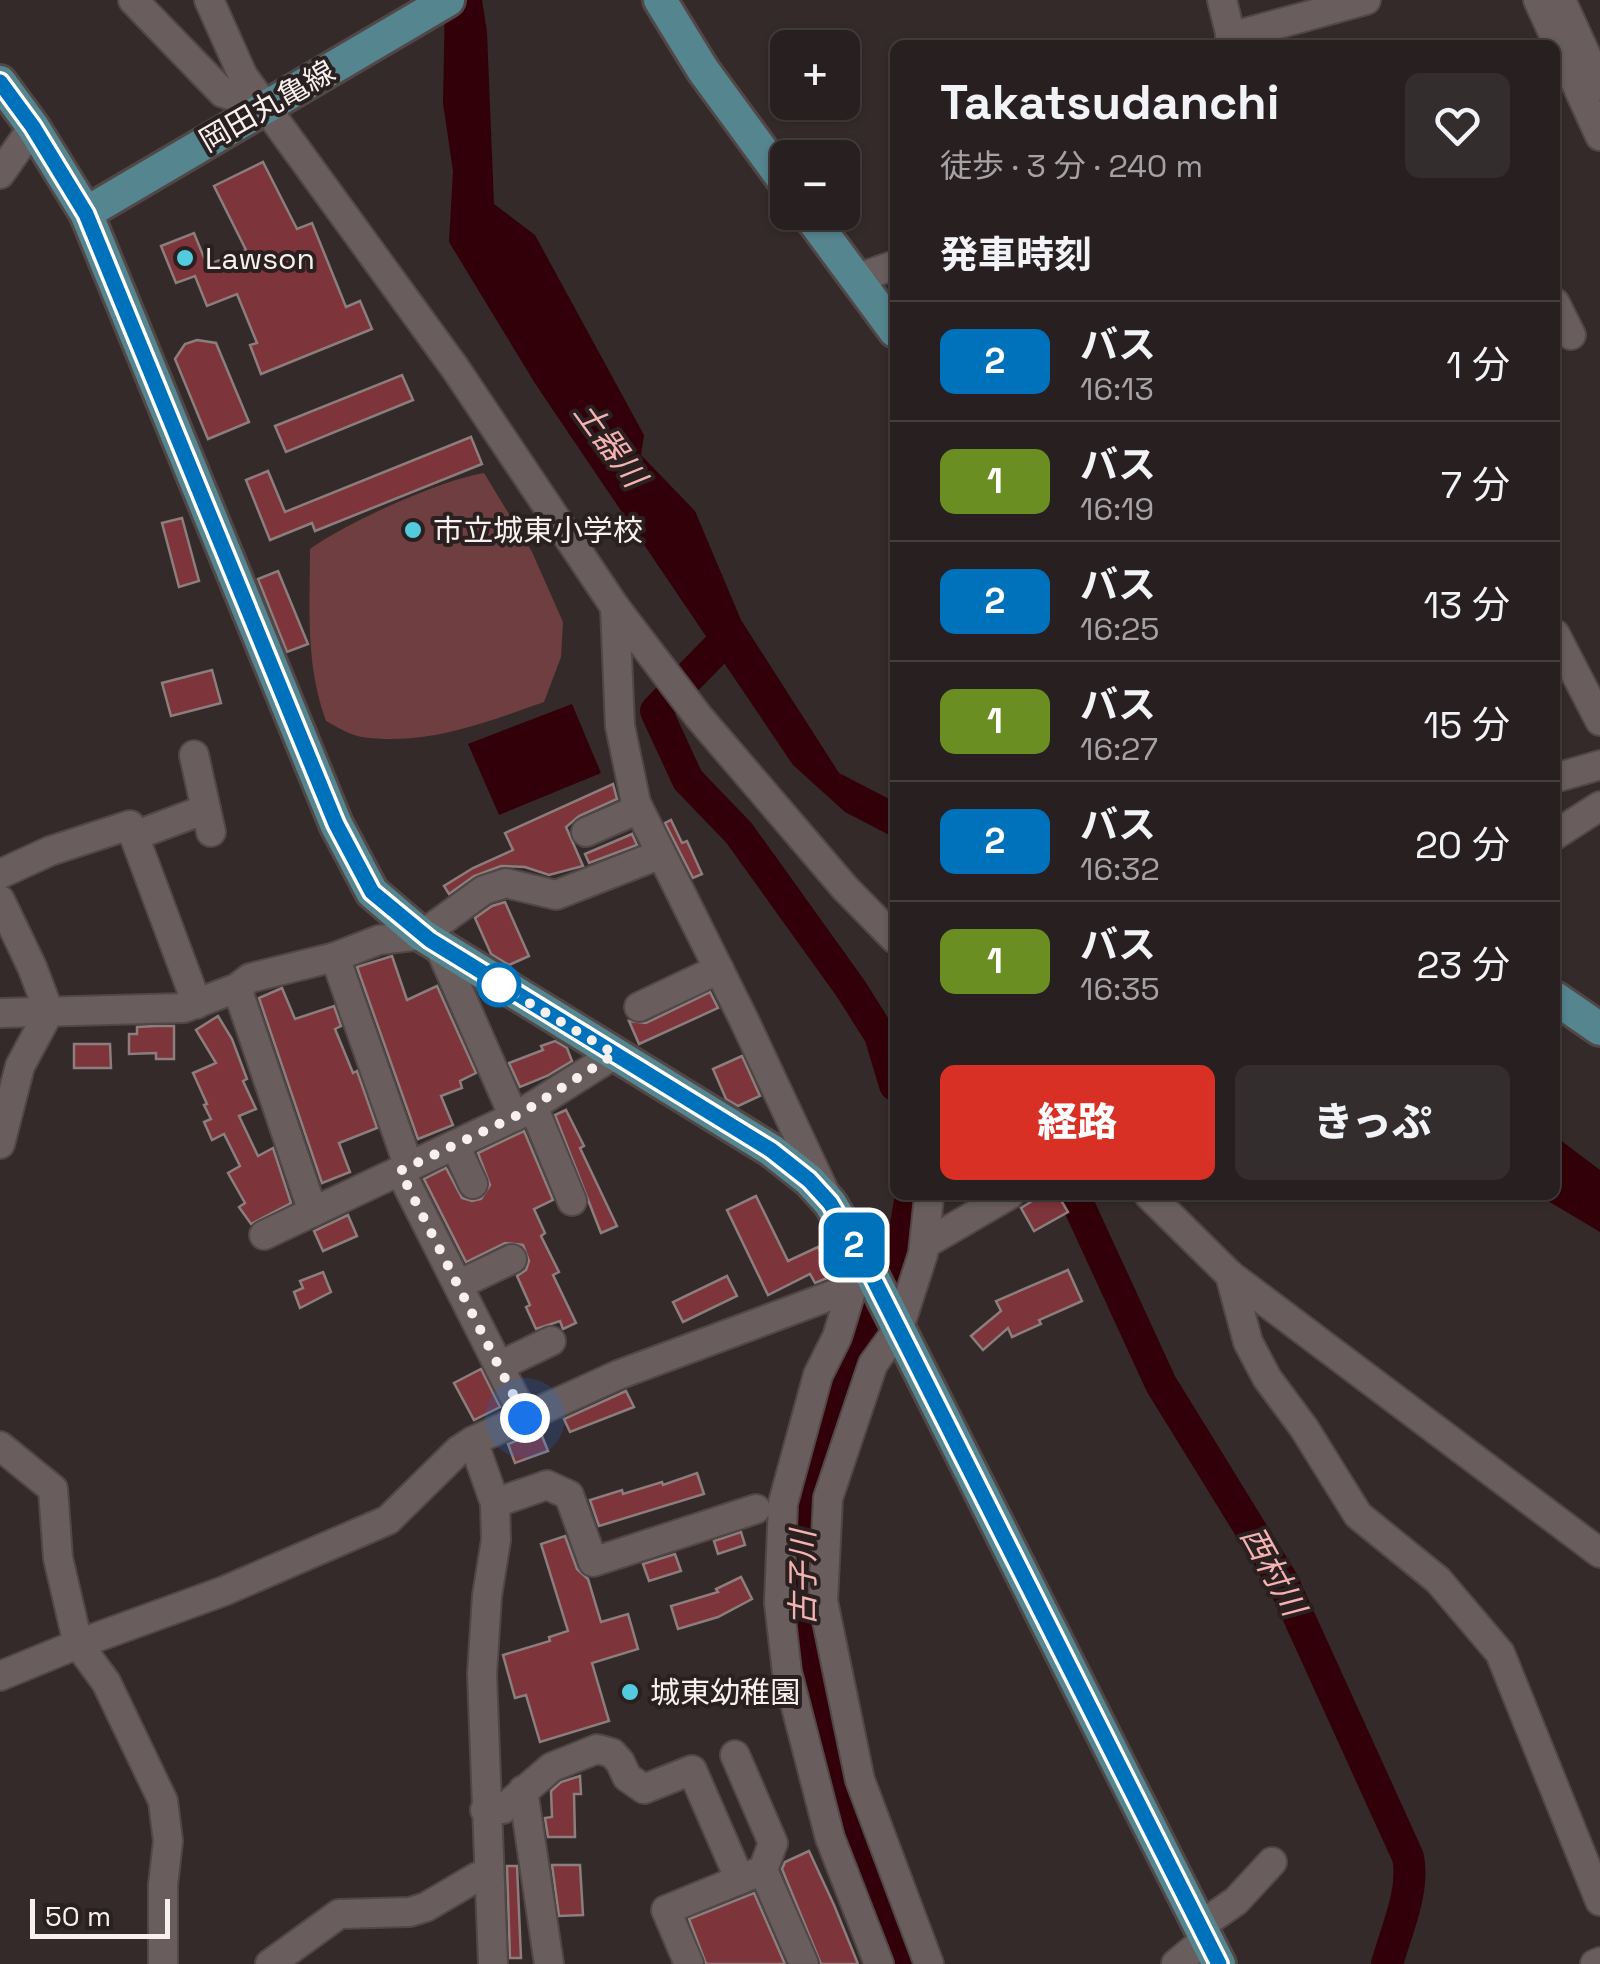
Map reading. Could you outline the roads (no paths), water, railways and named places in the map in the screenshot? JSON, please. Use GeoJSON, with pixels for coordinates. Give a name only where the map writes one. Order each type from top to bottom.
{"type":"FeatureCollection","features":[{"type":"Feature","properties":{"kind":"main road","name":"岡田丸亀線"},"geometry":{"type":"LineString","coordinates":[[86,214],[448,0]]}},
{"type":"Feature","properties":{"kind":"main road"},"geometry":{"type":"LineString","coordinates":[[665,2],[703,70],[770,161]]}},
{"type":"Feature","properties":{"kind":"main road"},"geometry":{"type":"LineString","coordinates":[[0,82],[33,127],[86,214],[349,852],[372,892],[430,940],[771,1150],[809,1180],[830,1203],[862,1280],[896,1324],[1208,1943]]}},
{"type":"Feature","properties":{"kind":"main road"},"geometry":{"type":"LineString","coordinates":[[820,230],[890,324]]}},
{"type":"Feature","properties":{"kind":"main road"},"geometry":{"type":"LineString","coordinates":[[1560,1001],[1600,1029]]}},
{"type":"Feature","properties":{"kind":"street"},"geometry":{"type":"LineString","coordinates":[[133,0],[224,93],[277,100]]}},
{"type":"Feature","properties":{"kind":"street"},"geometry":{"type":"LineString","coordinates":[[208,0],[244,76],[277,100],[615,607],[698,716],[890,934]]}},
{"type":"Feature","properties":{"kind":"street"},"geometry":{"type":"LineString","coordinates":[[1222,0],[1231,40]]}},
{"type":"Feature","properties":{"kind":"street"},"geometry":{"type":"LineString","coordinates":[[1234,40],[1366,0]]}},
{"type":"Feature","properties":{"kind":"street"},"geometry":{"type":"LineString","coordinates":[[1538,0],[1556,40]]}},
{"type":"Feature","properties":{"kind":"street"},"geometry":{"type":"LineString","coordinates":[[1561,0],[1600,86]]}},
{"type":"Feature","properties":{"kind":"street"},"geometry":{"type":"LineString","coordinates":[[1560,48],[1600,136]]}},
{"type":"Feature","properties":{"kind":"street"},"geometry":{"type":"LineString","coordinates":[[0,174],[33,127]]}},
{"type":"Feature","properties":{"kind":"street"},"geometry":{"type":"LineString","coordinates":[[855,279],[890,267]]}},
{"type":"Feature","properties":{"kind":"street"},"geometry":{"type":"LineString","coordinates":[[1560,312],[1571,335]]}},
{"type":"Feature","properties":{"kind":"street"},"geometry":{"type":"LineString","coordinates":[[615,607],[620,726],[639,809],[830,1203]]}},
{"type":"Feature","properties":{"kind":"street"},"geometry":{"type":"LineString","coordinates":[[1560,644],[1600,721]]}},
{"type":"Feature","properties":{"kind":"street"},"geometry":{"type":"LineString","coordinates":[[134,836],[209,820],[194,755]]}},
{"type":"Feature","properties":{"kind":"street"},"geometry":{"type":"LineString","coordinates":[[1560,777],[1600,765]]}},
{"type":"Feature","properties":{"kind":"street"},"geometry":{"type":"LineString","coordinates":[[1560,832],[1600,806]]}},
{"type":"Feature","properties":{"kind":"street"},"geometry":{"type":"LineString","coordinates":[[586,832],[639,809]]}},
{"type":"Feature","properties":{"kind":"street"},"geometry":{"type":"LineString","coordinates":[[0,874],[50,851],[130,825],[197,1004]]}},
{"type":"Feature","properties":{"kind":"street"},"geometry":{"type":"LineString","coordinates":[[0,1013],[184,1008],[237,988],[250,978],[335,957],[379,940],[430,940],[484,890],[506,883],[556,895],[661,854]]}},
{"type":"Feature","properties":{"kind":"street"},"geometry":{"type":"LineString","coordinates":[[0,900],[49,1012],[20,1066],[0,1144]]}},
{"type":"Feature","properties":{"kind":"street"},"geometry":{"type":"LineString","coordinates":[[430,940],[572,1201]]}},
{"type":"Feature","properties":{"kind":"street"},"geometry":{"type":"LineString","coordinates":[[335,957],[404,1169],[525,1418]]}},
{"type":"Feature","properties":{"kind":"street"},"geometry":{"type":"LineString","coordinates":[[639,1007],[719,969]]}},
{"type":"Feature","properties":{"kind":"street"},"geometry":{"type":"LineString","coordinates":[[237,988],[313,1212]]}},
{"type":"Feature","properties":{"kind":"street"},"geometry":{"type":"LineString","coordinates":[[264,1235],[523,1112],[615,1054]]}},
{"type":"Feature","properties":{"kind":"street"},"geometry":{"type":"LineString","coordinates":[[455,1145],[473,1184]]}},
{"type":"Feature","properties":{"kind":"street"},"geometry":{"type":"LineString","coordinates":[[929,1200],[924,1244],[896,1324],[874,1364],[828,1498],[822,1601],[860,1780],[929,1964]]}},
{"type":"Feature","properties":{"kind":"street"},"geometry":{"type":"LineString","coordinates":[[924,1244],[1000,1200]]}},
{"type":"Feature","properties":{"kind":"street"},"geometry":{"type":"LineString","coordinates":[[1154,1200],[1230,1275],[1600,1553]]}},
{"type":"Feature","properties":{"kind":"street"},"geometry":{"type":"LineString","coordinates":[[458,1284],[512,1259]]}},
{"type":"Feature","properties":{"kind":"street"},"geometry":{"type":"LineString","coordinates":[[1230,1275],[1248,1342],[1260,1366],[1358,1515],[1438,1580],[1500,1653],[1600,1901]]}},
{"type":"Feature","properties":{"kind":"street"},"geometry":{"type":"LineString","coordinates":[[0,1676],[224,1591],[388,1520],[458,1450],[474,1441],[618,1375],[862,1280]]}},
{"type":"Feature","properties":{"kind":"street"},"geometry":{"type":"LineString","coordinates":[[862,1280],[818,1375],[783,1504],[779,1603],[787,1672],[830,1838],[879,1964]]}},
{"type":"Feature","properties":{"kind":"street"},"geometry":{"type":"LineString","coordinates":[[499,1366],[551,1341]]}},
{"type":"Feature","properties":{"kind":"street"},"geometry":{"type":"LineString","coordinates":[[474,1441],[495,1503],[496,1540],[487,1596],[482,1674],[493,1964]]}},
{"type":"Feature","properties":{"kind":"street"},"geometry":{"type":"LineString","coordinates":[[0,1446],[53,1488],[58,1558],[78,1644],[106,1682],[163,1801],[168,1841],[163,1884],[163,1964]]}},
{"type":"Feature","properties":{"kind":"street"},"geometry":{"type":"LineString","coordinates":[[495,1503],[547,1485],[569,1495],[593,1562],[756,1509]]}},
{"type":"Feature","properties":{"kind":"street"},"geometry":{"type":"LineString","coordinates":[[485,1810],[502,1809],[552,1767],[597,1749],[612,1753],[627,1777],[644,1789],[692,1770],[804,1964]]}},
{"type":"Feature","properties":{"kind":"street"},"geometry":{"type":"LineString","coordinates":[[689,1964],[666,1910],[752,1875],[773,1843],[746,1800],[734,1755]]}},
{"type":"Feature","properties":{"kind":"street"},"geometry":{"type":"LineString","coordinates":[[523,1790],[549,1964]]}},
{"type":"Feature","properties":{"kind":"street"},"geometry":{"type":"LineString","coordinates":[[1176,1964],[1208,1943],[1236,1901],[1272,1862]]}},
{"type":"Feature","properties":{"kind":"street"},"geometry":{"type":"LineString","coordinates":[[270,1964],[339,1914],[410,1912],[477,1878],[488,1878]]}},
{"type":"Feature","properties":{"kind":"water","name":"土器川"},"geometry":{"type":"Polygon","coordinates":[[[445,0],[482,0],[487,32],[494,204],[535,235],[644,435],[641,455],[695,511],[741,620],[839,773],[890,799],[890,835],[845,812],[793,765],[536,385],[449,242],[453,171],[443,103],[445,0]]]}},
{"type":"Feature","properties":{"kind":"water"},"geometry":{"type":"Polygon","coordinates":[[[572,704],[601,773],[499,815],[468,744],[572,704]]]}},
{"type":"Feature","properties":{"kind":"water"},"geometry":{"type":"Polygon","coordinates":[[[1560,1140],[1600,1170],[1600,1232],[1546,1200],[1560,1200],[1560,1140]]]}},
{"type":"Feature","properties":{"kind":"waterway","name":"古子川"},"geometry":{"type":"LineString","coordinates":[[729,636],[656,711],[688,780],[739,833],[851,989],[880,1035],[890,1068]]}},
{"type":"Feature","properties":{"kind":"waterway","name":"古子川"},"geometry":{"type":"LineString","coordinates":[[905,1964],[880,1916],[805,1671],[800,1583],[803,1494],[821,1422],[901,1255],[910,1200]]}},
{"type":"Feature","properties":{"kind":"waterway","name":"西村川"},"geometry":{"type":"LineString","coordinates":[[1076,1200],[1161,1384],[1283,1582],[1408,1857],[1407,1897],[1387,1964]]}},
{"type":"Feature","properties":{"kind":"place","name":"Lawson"},"geometry":{"type":"Point","coordinates":[185,258]}},
{"type":"Feature","properties":{"kind":"place","name":"市立城東小学校"},"geometry":{"type":"Point","coordinates":[413,530]}},
{"type":"Feature","properties":{"kind":"place","name":"城東幼稚園"},"geometry":{"type":"Point","coordinates":[630,1692]}}]}
